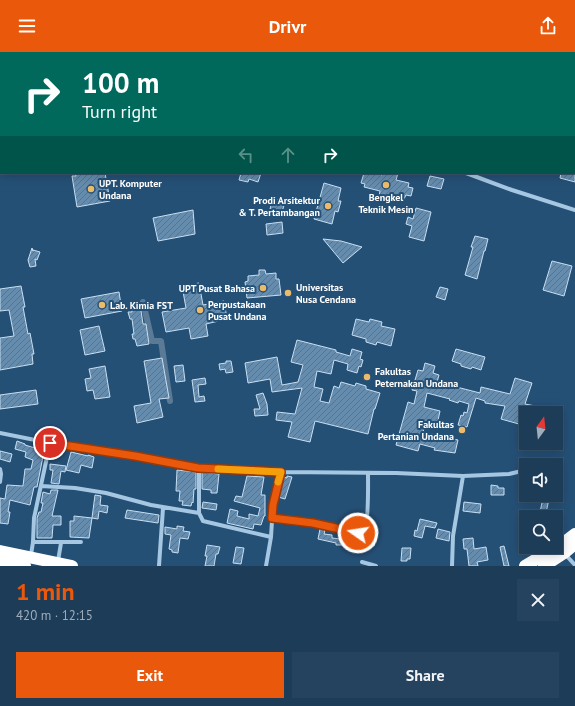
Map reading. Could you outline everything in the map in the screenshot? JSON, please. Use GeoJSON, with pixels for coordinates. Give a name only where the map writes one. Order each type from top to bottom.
{"type":"FeatureCollection","features":[{"type":"Feature","properties":{"kind":"highway"},"geometry":{"type":"LineString","coordinates":[[526,566],[575,534]]}},
{"type":"Feature","properties":{"kind":"highway"},"geometry":{"type":"LineString","coordinates":[[544,566],[575,544]]}},
{"type":"Feature","properties":{"kind":"highway"},"geometry":{"type":"LineString","coordinates":[[0,551],[28,562]]}},
{"type":"Feature","properties":{"kind":"highway"},"geometry":{"type":"LineString","coordinates":[[0,561],[58,563],[72,566]]}},
{"type":"Feature","properties":{"kind":"street"},"geometry":{"type":"LineString","coordinates":[[469,174],[512,190],[575,210]]}},
{"type":"Feature","properties":{"kind":"street"},"geometry":{"type":"LineString","coordinates":[[0,433],[198,468],[281,472],[396,472],[463,476],[509,474],[519,472]]}},
{"type":"Feature","properties":{"kind":"street"},"geometry":{"type":"LineString","coordinates":[[28,562],[33,542],[34,518],[50,443]]}},
{"type":"Feature","properties":{"kind":"street"},"geometry":{"type":"LineString","coordinates":[[198,468],[199,512],[202,520],[205,522],[271,537]]}},
{"type":"Feature","properties":{"kind":"street"},"geometry":{"type":"LineString","coordinates":[[0,469],[0,482]]}},
{"type":"Feature","properties":{"kind":"street"},"geometry":{"type":"LineString","coordinates":[[266,566],[271,537],[273,505],[281,472]]}},
{"type":"Feature","properties":{"kind":"street"},"geometry":{"type":"LineString","coordinates":[[272,518],[313,523],[358,533],[361,532],[364,530],[366,522],[368,473]]}},
{"type":"Feature","properties":{"kind":"street"},"geometry":{"type":"LineString","coordinates":[[452,566],[453,536],[463,476]]}},
{"type":"Feature","properties":{"kind":"street"},"geometry":{"type":"LineString","coordinates":[[41,486],[75,488],[106,493],[151,506],[199,512]]}},
{"type":"Feature","properties":{"kind":"street"},"geometry":{"type":"LineString","coordinates":[[159,566],[164,508]]}},
{"type":"Feature","properties":{"kind":"street"},"geometry":{"type":"LineString","coordinates":[[33,542],[81,542]]}},
{"type":"Feature","properties":{"kind":"street"},"geometry":{"type":"LineString","coordinates":[[58,563],[60,543]]}},
{"type":"Feature","properties":{"kind":"street"},"geometry":{"type":"LineString","coordinates":[[564,553],[575,566]]}},
{"type":"Feature","properties":{"kind":"street"},"geometry":{"type":"LineString","coordinates":[[362,562],[376,566]]}},
{"type":"Feature","properties":{"kind":"building","name":"UPT. Komputer Undana"},"geometry":{"type":"Polygon","coordinates":[[[75,174],[105,174],[110,201],[77,207],[72,176],[76,176],[75,174]]]}},
{"type":"Feature","properties":{"kind":"building"},"geometry":{"type":"Polygon","coordinates":[[[241,174],[261,174],[258,182],[249,179],[248,182],[239,180],[241,174]]]}},
{"type":"Feature","properties":{"kind":"building","name":"Bengkel Teknik Mesin"},"geometry":{"type":"Polygon","coordinates":[[[364,174],[398,174],[396,180],[409,183],[408,187],[413,188],[411,196],[406,195],[404,199],[390,195],[389,199],[379,196],[380,191],[364,187],[365,184],[361,183],[364,174]]]}},
{"type":"Feature","properties":{"kind":"building"},"geometry":{"type":"Polygon","coordinates":[[[561,174],[575,174],[575,182],[560,178],[561,174]]]}},
{"type":"Feature","properties":{"kind":"building"},"geometry":{"type":"Polygon","coordinates":[[[430,176],[444,179],[441,189],[427,186],[430,176]]]}},
{"type":"Feature","properties":{"kind":"building","name":"Prodi Arsitektur & T. Pertambangan"},"geometry":{"type":"Polygon","coordinates":[[[324,183],[341,188],[338,201],[341,201],[338,212],[335,211],[332,224],[314,219],[324,183]]]}},
{"type":"Feature","properties":{"kind":"building"},"geometry":{"type":"Polygon","coordinates":[[[273,198],[285,202],[282,212],[273,212],[273,210],[270,209],[273,198]]]}},
{"type":"Feature","properties":{"kind":"building"},"geometry":{"type":"Polygon","coordinates":[[[416,208],[431,212],[424,241],[409,237],[412,226],[406,224],[408,217],[413,219],[416,208]]]}},
{"type":"Feature","properties":{"kind":"building"},"geometry":{"type":"Polygon","coordinates":[[[193,210],[195,234],[158,241],[153,218],[193,210]]]}},
{"type":"Feature","properties":{"kind":"building"},"geometry":{"type":"Polygon","coordinates":[[[282,222],[283,233],[267,235],[266,224],[282,222]]]}},
{"type":"Feature","properties":{"kind":"building"},"geometry":{"type":"Polygon","coordinates":[[[475,236],[488,239],[477,279],[465,275],[475,236]]]}},
{"type":"Feature","properties":{"kind":"building"},"geometry":{"type":"Polygon","coordinates":[[[323,239],[341,241],[362,247],[343,263],[323,239]]]}},
{"type":"Feature","properties":{"kind":"building"},"geometry":{"type":"Polygon","coordinates":[[[32,248],[33,251],[40,252],[37,260],[35,259],[36,266],[30,267],[28,260],[32,248]]]}},
{"type":"Feature","properties":{"kind":"building"},"geometry":{"type":"Polygon","coordinates":[[[552,261],[572,266],[564,296],[543,290],[552,261]]]}},
{"type":"Feature","properties":{"kind":"building","name":"UPT Pusat Bahasa"},"geometry":{"type":"Polygon","coordinates":[[[259,270],[265,270],[266,274],[276,273],[276,279],[279,279],[281,295],[247,298],[245,282],[248,281],[248,276],[259,275],[259,270]]]}},
{"type":"Feature","properties":{"kind":"building","name":"Perpustakaan Pusat Undana"},"geometry":{"type":"Polygon","coordinates":[[[199,283],[203,305],[224,301],[227,319],[206,324],[208,336],[191,339],[189,328],[166,332],[162,312],[186,308],[182,286],[199,283]]]}},
{"type":"Feature","properties":{"kind":"building"},"geometry":{"type":"Polygon","coordinates":[[[21,286],[28,334],[30,333],[34,354],[32,354],[33,364],[0,370],[0,338],[14,336],[9,310],[0,311],[0,289],[21,286]]]}},
{"type":"Feature","properties":{"kind":"building"},"geometry":{"type":"Polygon","coordinates":[[[440,287],[448,289],[445,300],[436,297],[440,287]]]}},
{"type":"Feature","properties":{"kind":"building","name":"Lab. Kimia FST"},"geometry":{"type":"Polygon","coordinates":[[[119,292],[122,311],[85,318],[81,299],[119,292]]]}},
{"type":"Feature","properties":{"kind":"building"},"geometry":{"type":"Polygon","coordinates":[[[140,304],[143,324],[146,324],[149,344],[137,346],[132,334],[134,334],[132,319],[130,319],[128,312],[132,312],[131,306],[140,304]]]}},
{"type":"Feature","properties":{"kind":"building"},"geometry":{"type":"Polygon","coordinates":[[[356,319],[369,322],[370,319],[382,322],[381,326],[395,329],[391,346],[377,342],[376,345],[366,342],[366,339],[352,335],[356,319]]]}},
{"type":"Feature","properties":{"kind":"building"},"geometry":{"type":"Polygon","coordinates":[[[99,326],[105,351],[85,355],[80,330],[99,326]]]}},
{"type":"Feature","properties":{"kind":"building"},"geometry":{"type":"Polygon","coordinates":[[[297,340],[336,350],[336,352],[350,356],[352,349],[362,352],[360,359],[363,360],[357,373],[347,370],[348,364],[334,360],[331,374],[317,371],[314,387],[323,389],[320,401],[329,403],[334,386],[339,388],[341,382],[355,386],[356,383],[366,386],[366,389],[380,393],[374,409],[368,434],[315,421],[310,442],[288,437],[292,422],[276,420],[277,412],[295,414],[302,388],[272,392],[270,379],[248,383],[245,363],[277,357],[282,385],[298,382],[303,365],[291,362],[297,340]]]}},
{"type":"Feature","properties":{"kind":"building"},"geometry":{"type":"Polygon","coordinates":[[[456,349],[485,357],[481,370],[461,366],[461,364],[452,361],[456,349]]]}},
{"type":"Feature","properties":{"kind":"building"},"geometry":{"type":"Polygon","coordinates":[[[162,358],[169,398],[159,399],[163,417],[137,423],[134,406],[151,403],[144,361],[162,358]]]}},
{"type":"Feature","properties":{"kind":"building"},"geometry":{"type":"Polygon","coordinates":[[[226,361],[231,361],[233,372],[226,373],[225,369],[220,370],[219,364],[226,363],[226,361]]]}},
{"type":"Feature","properties":{"kind":"building"},"geometry":{"type":"Polygon","coordinates":[[[425,363],[435,366],[433,373],[439,375],[437,382],[480,393],[481,387],[510,394],[515,378],[532,383],[525,404],[536,406],[519,406],[519,424],[501,419],[505,406],[485,403],[485,401],[476,398],[467,427],[458,425],[461,415],[463,416],[464,412],[467,413],[469,404],[459,401],[458,403],[449,400],[450,399],[427,393],[424,407],[440,411],[437,425],[426,422],[423,432],[458,440],[455,453],[434,450],[435,448],[420,444],[418,451],[396,445],[408,402],[414,404],[417,391],[412,390],[418,370],[423,371],[425,363]]]}},
{"type":"Feature","properties":{"kind":"building"},"geometry":{"type":"Polygon","coordinates":[[[183,365],[185,381],[176,382],[174,366],[183,365]]]}},
{"type":"Feature","properties":{"kind":"building"},"geometry":{"type":"Polygon","coordinates":[[[105,366],[110,397],[95,399],[93,390],[87,391],[85,379],[91,378],[89,369],[105,366]]]}},
{"type":"Feature","properties":{"kind":"building"},"geometry":{"type":"Polygon","coordinates":[[[205,378],[206,384],[198,385],[199,397],[204,396],[205,401],[195,402],[192,380],[205,378]]]}},
{"type":"Feature","properties":{"kind":"building"},"geometry":{"type":"Polygon","coordinates":[[[36,390],[38,404],[0,409],[0,395],[36,390]]]}},
{"type":"Feature","properties":{"kind":"building"},"geometry":{"type":"Polygon","coordinates":[[[263,393],[267,404],[268,415],[255,416],[254,409],[260,409],[256,395],[263,393]]]}},
{"type":"Feature","properties":{"kind":"building"},"geometry":{"type":"Polygon","coordinates":[[[17,441],[35,448],[36,444],[45,446],[37,487],[34,487],[30,505],[10,500],[8,524],[0,523],[0,498],[5,499],[7,485],[23,486],[25,469],[31,469],[33,460],[25,457],[26,452],[15,449],[17,441]]]}},
{"type":"Feature","properties":{"kind":"building"},"geometry":{"type":"Polygon","coordinates":[[[0,451],[12,454],[10,462],[0,459],[0,451]]]}},
{"type":"Feature","properties":{"kind":"building"},"geometry":{"type":"Polygon","coordinates":[[[71,452],[94,457],[92,468],[81,465],[79,473],[66,470],[71,452]]]}},
{"type":"Feature","properties":{"kind":"building"},"geometry":{"type":"Polygon","coordinates":[[[50,464],[66,466],[65,472],[61,471],[59,484],[51,483],[53,470],[50,470],[50,464]]]}},
{"type":"Feature","properties":{"kind":"building"},"geometry":{"type":"Polygon","coordinates":[[[177,470],[196,472],[196,489],[194,489],[193,503],[192,502],[191,506],[182,505],[183,501],[179,501],[180,491],[176,491],[177,470]]]}},
{"type":"Feature","properties":{"kind":"building"},"geometry":{"type":"Polygon","coordinates":[[[202,472],[219,474],[217,493],[211,493],[211,490],[202,489],[202,472]]]}},
{"type":"Feature","properties":{"kind":"building"},"geometry":{"type":"Polygon","coordinates":[[[247,476],[264,477],[261,495],[265,495],[265,516],[261,525],[254,524],[253,529],[227,523],[230,509],[238,511],[237,516],[249,519],[249,514],[258,516],[260,508],[234,501],[236,496],[242,497],[247,476]]]}},
{"type":"Feature","properties":{"kind":"building"},"geometry":{"type":"Polygon","coordinates":[[[287,476],[292,477],[285,499],[278,497],[283,477],[287,478],[287,476]]]}},
{"type":"Feature","properties":{"kind":"building"},"geometry":{"type":"Polygon","coordinates":[[[491,485],[498,486],[498,488],[504,488],[504,495],[491,495],[491,485]]]}},
{"type":"Feature","properties":{"kind":"building"},"geometry":{"type":"Polygon","coordinates":[[[51,490],[58,490],[52,516],[61,516],[61,525],[53,525],[52,538],[37,538],[37,518],[39,512],[41,512],[43,492],[50,494],[51,490]]]}},
{"type":"Feature","properties":{"kind":"building"},"geometry":{"type":"Polygon","coordinates":[[[95,495],[101,496],[100,505],[108,506],[107,513],[99,511],[98,519],[92,518],[95,495]]]}},
{"type":"Feature","properties":{"kind":"building"},"geometry":{"type":"Polygon","coordinates":[[[203,502],[217,504],[216,510],[202,508],[203,502]]]}},
{"type":"Feature","properties":{"kind":"building"},"geometry":{"type":"Polygon","coordinates":[[[464,502],[481,504],[480,513],[463,511],[464,502]]]}},
{"type":"Feature","properties":{"kind":"building"},"geometry":{"type":"Polygon","coordinates":[[[542,502],[548,502],[547,510],[540,510],[542,502]]]}},
{"type":"Feature","properties":{"kind":"building"},"geometry":{"type":"Polygon","coordinates":[[[127,510],[159,515],[158,523],[125,518],[127,510]]]}},
{"type":"Feature","properties":{"kind":"building"},"geometry":{"type":"Polygon","coordinates":[[[74,516],[92,518],[89,538],[70,537],[70,521],[74,521],[74,516]]]}},
{"type":"Feature","properties":{"kind":"building"},"geometry":{"type":"Polygon","coordinates":[[[420,519],[437,523],[435,528],[425,526],[422,538],[414,536],[420,519]]]}},
{"type":"Feature","properties":{"kind":"building"},"geometry":{"type":"Polygon","coordinates":[[[177,526],[184,527],[183,531],[190,532],[188,539],[180,538],[178,553],[172,552],[172,550],[169,549],[171,535],[165,534],[165,527],[177,529],[177,526]]]}},
{"type":"Feature","properties":{"kind":"building"},"geometry":{"type":"Polygon","coordinates":[[[320,529],[325,530],[324,534],[332,535],[332,538],[341,539],[342,533],[369,539],[368,540],[375,540],[374,546],[359,546],[359,544],[345,542],[345,545],[336,545],[336,543],[318,539],[320,529]]]}},
{"type":"Feature","properties":{"kind":"building"},"geometry":{"type":"Polygon","coordinates":[[[438,529],[450,532],[449,541],[436,538],[438,529]]]}},
{"type":"Feature","properties":{"kind":"building"},"geometry":{"type":"Polygon","coordinates":[[[473,538],[474,549],[486,547],[488,560],[477,562],[478,566],[469,566],[467,549],[464,549],[463,539],[473,538]]]}},
{"type":"Feature","properties":{"kind":"building"},"geometry":{"type":"Polygon","coordinates":[[[207,545],[220,547],[218,554],[216,554],[214,566],[205,566],[207,545]]]}},
{"type":"Feature","properties":{"kind":"building"},"geometry":{"type":"Polygon","coordinates":[[[504,546],[509,566],[504,566],[500,547],[504,546]]]}},
{"type":"Feature","properties":{"kind":"building"},"geometry":{"type":"Polygon","coordinates":[[[236,547],[244,548],[241,564],[233,563],[236,547]]]}},
{"type":"Feature","properties":{"kind":"building"},"geometry":{"type":"Polygon","coordinates":[[[402,548],[411,548],[410,559],[407,559],[407,561],[401,561],[402,548]]]}},
{"type":"Feature","properties":{"kind":"waterway"},"geometry":{"type":"LineString","coordinates":[[143,302],[152,341],[161,341],[170,401]]}},
{"type":"Feature","properties":{"kind":"slow traffic"},"geometry":{"type":"LineString","coordinates":[[218,469],[281,472],[278,482]]}},
{"type":"Feature","properties":{"kind":"place","name":"Bengkel Teknik Mesin"},"geometry":{"type":"Point","coordinates":[386,185]}},
{"type":"Feature","properties":{"kind":"place","name":"UPT. Komputer Undana"},"geometry":{"type":"Point","coordinates":[91,189]}},
{"type":"Feature","properties":{"kind":"place","name":"Prodi Arsitektur & T. Pertambangan"},"geometry":{"type":"Point","coordinates":[328,206]}},
{"type":"Feature","properties":{"kind":"place","name":"UPT Pusat Bahasa"},"geometry":{"type":"Point","coordinates":[263,288]}},
{"type":"Feature","properties":{"kind":"place","name":"Universitas Nusa Cendana"},"geometry":{"type":"Point","coordinates":[288,293]}},
{"type":"Feature","properties":{"kind":"place","name":"Lab. Kimia FST"},"geometry":{"type":"Point","coordinates":[102,305]}},
{"type":"Feature","properties":{"kind":"place","name":"Perpustakaan Pusat Undana"},"geometry":{"type":"Point","coordinates":[200,310]}},
{"type":"Feature","properties":{"kind":"place","name":"Fakultas Peternakan Undana"},"geometry":{"type":"Point","coordinates":[367,377]}},
{"type":"Feature","properties":{"kind":"place","name":"Fakultas Pertanian Undana"},"geometry":{"type":"Point","coordinates":[462,430]}},
{"type":"Feature","properties":{"kind":"route"},"geometry":{"type":"LineString","coordinates":[[50,443],[135,456],[198,468],[281,472],[273,505],[272,518],[313,523],[358,533]]}}]}
